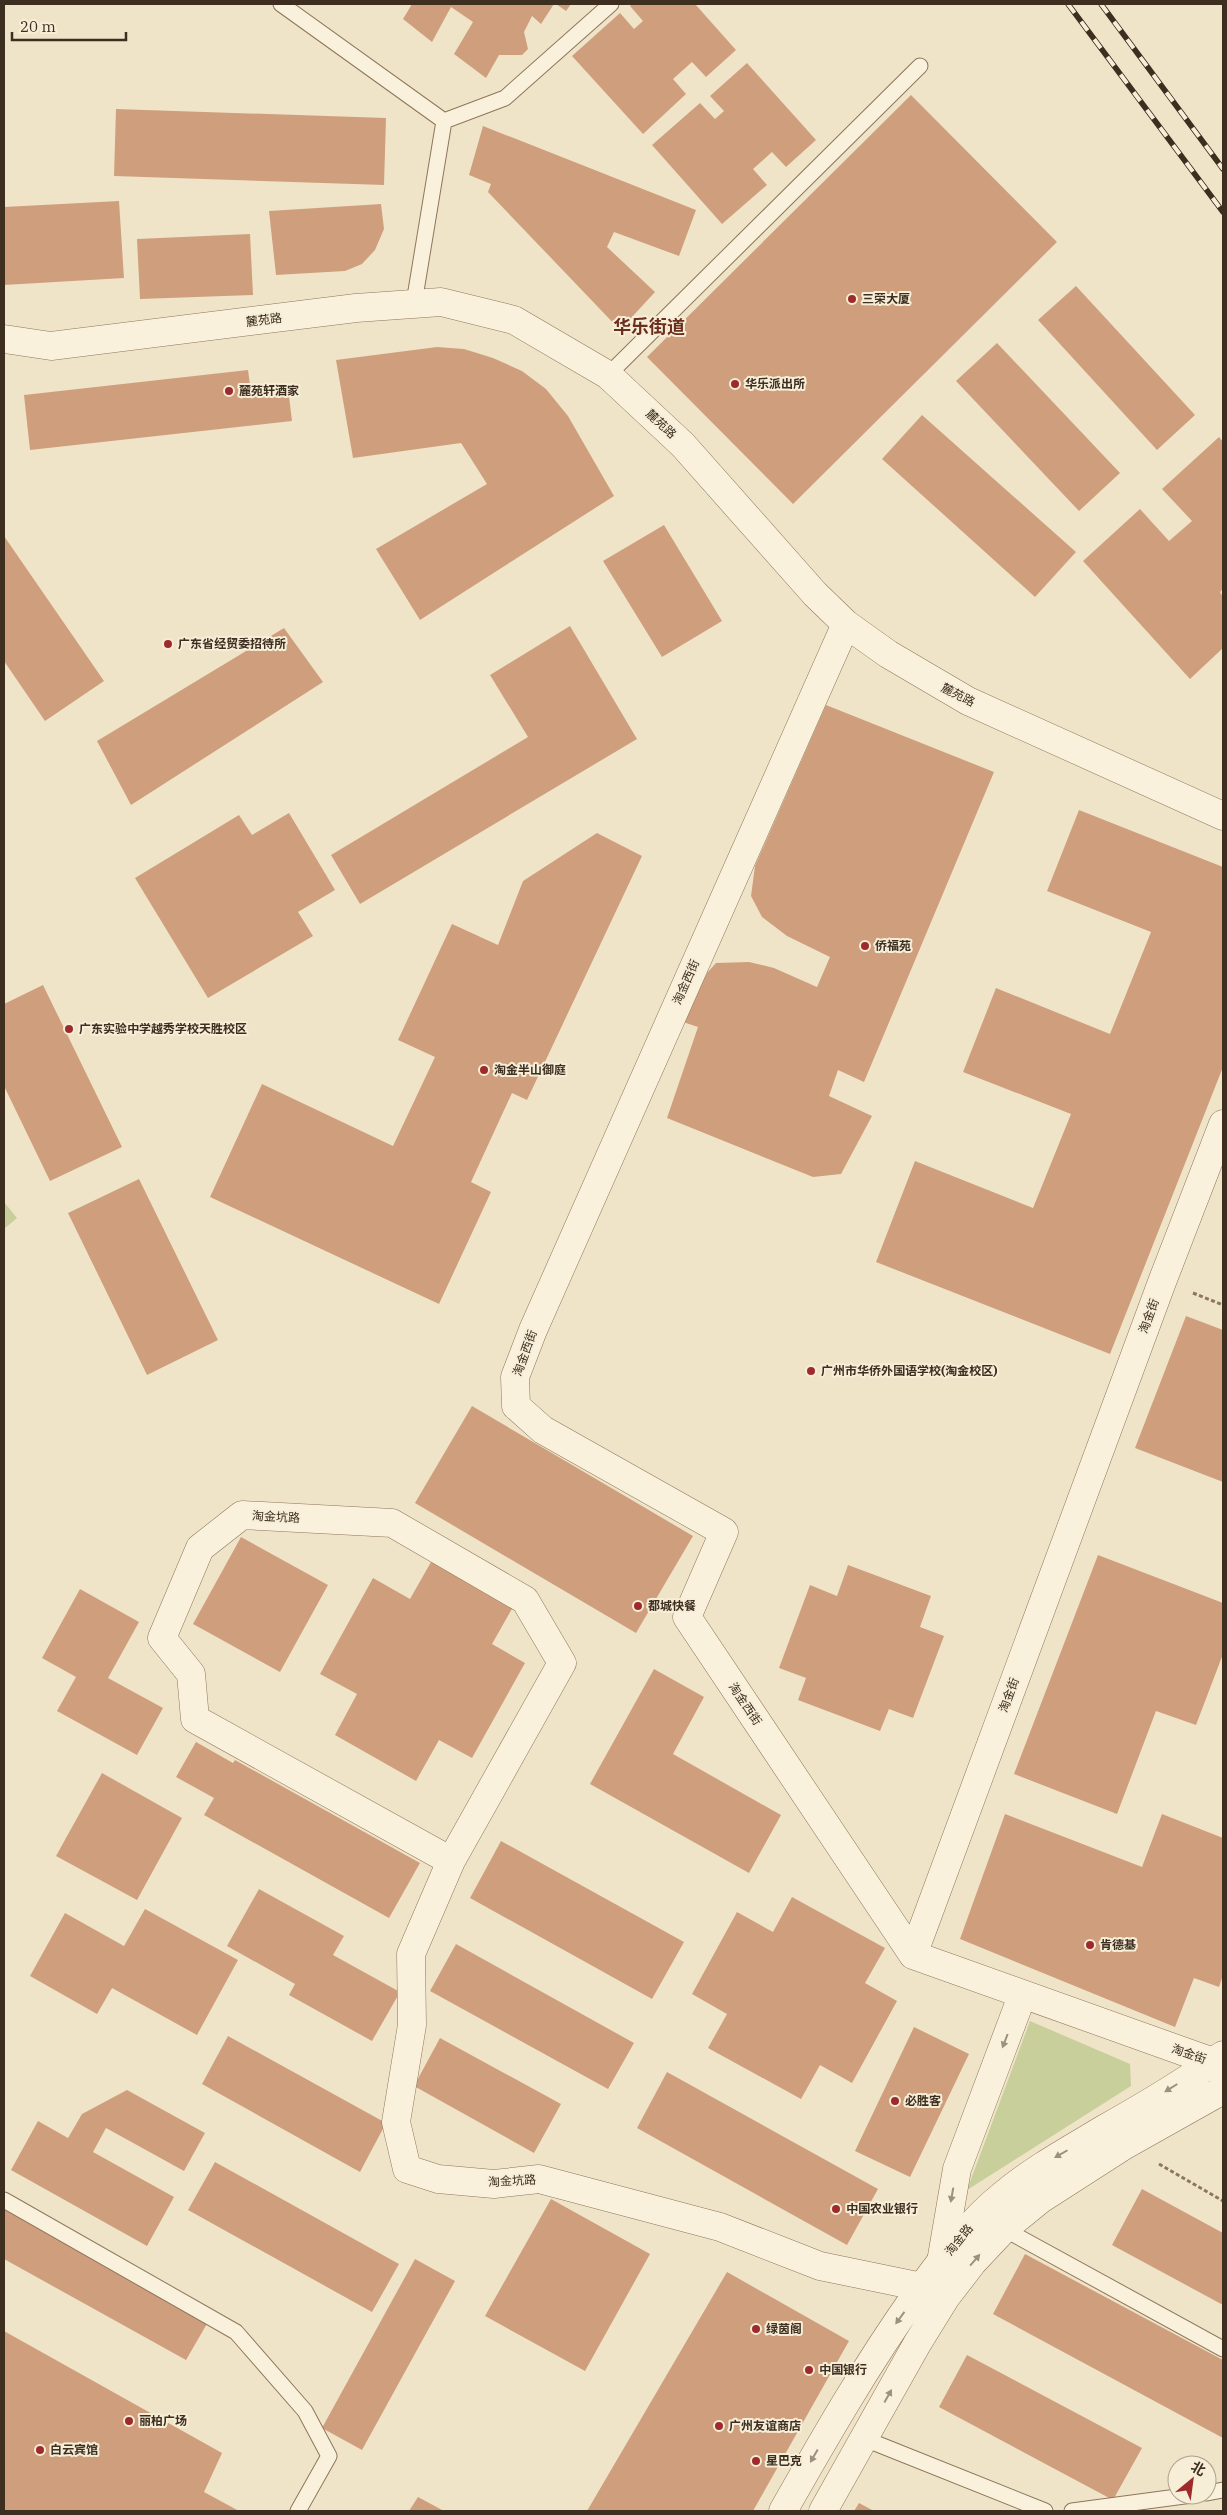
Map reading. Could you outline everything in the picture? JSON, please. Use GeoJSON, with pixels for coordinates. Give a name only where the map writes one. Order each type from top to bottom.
{"type":"FeatureCollection","features":[{"type":"Feature","properties":{"kind":"street","name":"麓苑路"},"geometry":{"type":"LineString","coordinates":[[4,339],[51,346],[346,309],[440,302],[514,320],[608,375],[683,445],[815,594],[846,624],[923,677],[968,701],[1223,816]]}},
{"type":"Feature","properties":{"kind":"street","name":"淘金西街"},"geometry":{"type":"LineString","coordinates":[[846,624],[585,1213],[515,1377],[516,1406],[544,1430],[724,1532],[687,1618],[912,1954]]}},
{"type":"Feature","properties":{"kind":"street","name":"淘金街"},"geometry":{"type":"LineString","coordinates":[[1220,2064],[1022,1996],[912,1954],[1158,1291],[1223,1124]]}},
{"type":"Feature","properties":{"kind":"street","name":"淘金坑路"},"geometry":{"type":"LineString","coordinates":[[451,1861],[195,1719],[191,1674],[162,1638],[200,1548],[242,1515],[392,1523],[525,1600],[562,1663],[451,1861],[411,1954],[412,2025],[396,2122],[407,2169],[438,2179],[494,2184],[539,2179],[720,2227],[820,2266],[922,2287]]}},
{"type":"Feature","properties":{"kind":"street"},"geometry":{"type":"LineString","coordinates":[[941,2262],[957,2169],[1022,1996]]}},
{"type":"Feature","properties":{"kind":"street","name":"淘金路"},"geometry":{"type":"LineString","coordinates":[[783,2511],[834,2420],[889,2333],[972,2223],[1039,2167],[1220,2064]]}},
{"type":"Feature","properties":{"kind":"street","name":"淘金路"},"geometry":{"type":"LineString","coordinates":[[823,2511],[917,2344],[946,2297],[973,2262],[1004,2229],[1041,2199],[1125,2145],[1223,2090]]}},
{"type":"Feature","properties":{"kind":"lane"},"geometry":{"type":"LineString","coordinates":[[281,4],[444,121]]}},
{"type":"Feature","properties":{"kind":"lane"},"geometry":{"type":"LineString","coordinates":[[444,121],[506,98],[612,4]]}},
{"type":"Feature","properties":{"kind":"lane"},"geometry":{"type":"LineString","coordinates":[[608,375],[920,66]]}},
{"type":"Feature","properties":{"kind":"lane"},"geometry":{"type":"LineString","coordinates":[[414,303],[444,121]]}},
{"type":"Feature","properties":{"kind":"lane"},"geometry":{"type":"LineString","coordinates":[[4,2200],[236,2332],[304,2411],[329,2456],[298,2511]]}},
{"type":"Feature","properties":{"kind":"lane"},"geometry":{"type":"LineString","coordinates":[[1004,2229],[1223,2349]]}},
{"type":"Feature","properties":{"kind":"lane"},"geometry":{"type":"LineString","coordinates":[[865,2439],[1045,2511]]}},
{"type":"Feature","properties":{"kind":"lane"},"geometry":{"type":"LineString","coordinates":[[1072,2511],[1167,2498]]}},
{"type":"Feature","properties":{"kind":"path"},"geometry":{"type":"LineString","coordinates":[[1157,2163],[1223,2201]]}},
{"type":"Feature","properties":{"kind":"green space"},"geometry":{"type":"Polygon","coordinates":[[[4,1202],[17,1218],[4,1229],[4,1202]]]}},
{"type":"Feature","properties":{"kind":"green space"},"geometry":{"type":"Polygon","coordinates":[[[1030,2021],[1130,2064],[1131,2086],[967,2190],[1030,2021]]]}},
{"type":"Feature","properties":{"kind":"building"},"geometry":{"type":"Polygon","coordinates":[[[412,4],[554,4],[541,24],[532,16],[524,32],[528,49],[522,55],[499,55],[486,78],[454,54],[473,22],[451,7],[432,42],[403,19],[412,4]]]}},
{"type":"Feature","properties":{"kind":"building"},"geometry":{"type":"Polygon","coordinates":[[[556,4],[571,4],[566,11],[556,4]]]}},
{"type":"Feature","properties":{"kind":"building"},"geometry":{"type":"Polygon","coordinates":[[[632,4],[695,4],[736,50],[706,77],[692,62],[673,79],[686,94],[643,134],[572,56],[620,13],[634,29],[643,21],[630,6],[632,4]]]}},
{"type":"Feature","properties":{"kind":"building"},"geometry":{"type":"Polygon","coordinates":[[[747,63],[816,140],[786,167],[772,152],[753,169],[767,185],[722,224],[652,145],[700,103],[715,119],[724,111],[710,96],[747,63]]]}},
{"type":"Feature","properties":{"kind":"building","name":"三荣大厦"},"geometry":{"type":"Polygon","coordinates":[[[911,95],[1057,242],[793,504],[647,357],[911,95]]]}},
{"type":"Feature","properties":{"kind":"building"},"geometry":{"type":"Polygon","coordinates":[[[116,109],[386,118],[384,185],[114,176],[116,109]]]}},
{"type":"Feature","properties":{"kind":"building"},"geometry":{"type":"Polygon","coordinates":[[[483,126],[696,210],[679,256],[614,232],[607,247],[655,292],[620,330],[488,192],[491,184],[469,175],[483,126]]]}},
{"type":"Feature","properties":{"kind":"building"},"geometry":{"type":"Polygon","coordinates":[[[119,201],[124,278],[4,285],[4,207],[119,201]]]}},
{"type":"Feature","properties":{"kind":"building"},"geometry":{"type":"Polygon","coordinates":[[[381,204],[384,229],[375,250],[362,264],[345,271],[276,275],[269,211],[381,204]]]}},
{"type":"Feature","properties":{"kind":"building"},"geometry":{"type":"Polygon","coordinates":[[[250,234],[253,295],[140,299],[137,239],[250,234]]]}},
{"type":"Feature","properties":{"kind":"building"},"geometry":{"type":"Polygon","coordinates":[[[1076,286],[1195,415],[1157,450],[1038,320],[1076,286]]]}},
{"type":"Feature","properties":{"kind":"building"},"geometry":{"type":"Polygon","coordinates":[[[997,343],[1120,473],[1079,511],[956,381],[997,343]]]}},
{"type":"Feature","properties":{"kind":"building"},"geometry":{"type":"Polygon","coordinates":[[[437,347],[464,349],[493,358],[522,371],[546,389],[568,416],[614,496],[420,620],[376,549],[487,484],[461,443],[353,458],[336,360],[437,347]]]}},
{"type":"Feature","properties":{"kind":"building"},"geometry":{"type":"Polygon","coordinates":[[[248,370],[251,392],[288,388],[292,421],[30,450],[24,395],[248,370]]]}},
{"type":"Feature","properties":{"kind":"building"},"geometry":{"type":"Polygon","coordinates":[[[922,415],[1076,552],[1035,597],[882,459],[922,415]]]}},
{"type":"Feature","properties":{"kind":"building"},"geometry":{"type":"Polygon","coordinates":[[[1219,437],[1223,442],[1223,589],[1220,592],[1223,597],[1223,648],[1190,679],[1083,561],[1140,509],[1169,541],[1192,521],[1162,489],[1219,437]]]}},
{"type":"Feature","properties":{"kind":"building"},"geometry":{"type":"Polygon","coordinates":[[[664,525],[722,621],[662,657],[603,561],[664,525]]]}},
{"type":"Feature","properties":{"kind":"building"},"geometry":{"type":"Polygon","coordinates":[[[4,536],[104,681],[45,721],[4,661],[4,536]]]}},
{"type":"Feature","properties":{"kind":"building"},"geometry":{"type":"Polygon","coordinates":[[[570,626],[637,739],[360,904],[331,855],[528,737],[490,675],[570,626]]]}},
{"type":"Feature","properties":{"kind":"building"},"geometry":{"type":"Polygon","coordinates":[[[284,628],[323,682],[131,805],[97,741],[284,628]]]}},
{"type":"Feature","properties":{"kind":"building","name":"侨福苑"},"geometry":{"type":"Polygon","coordinates":[[[826,705],[994,772],[864,1082],[838,1070],[829,1096],[872,1116],[841,1174],[813,1177],[667,1118],[698,1027],[683,1022],[707,973],[716,963],[749,962],[774,968],[817,987],[830,957],[787,936],[762,917],[751,896],[755,866],[826,705]]]}},
{"type":"Feature","properties":{"kind":"building"},"geometry":{"type":"Polygon","coordinates":[[[1079,810],[1223,867],[1223,1067],[1110,1354],[876,1262],[915,1161],[1033,1208],[1071,1114],[963,1072],[996,988],[1110,1034],[1151,932],[1047,891],[1079,810]]]}},
{"type":"Feature","properties":{"kind":"building"},"geometry":{"type":"Polygon","coordinates":[[[289,813],[335,890],[298,912],[313,936],[208,998],[135,878],[239,815],[252,835],[289,813]]]}},
{"type":"Feature","properties":{"kind":"building","name":"淘金半山御庭"},"geometry":{"type":"Polygon","coordinates":[[[597,833],[642,856],[527,1100],[512,1093],[471,1182],[491,1192],[439,1304],[210,1197],[262,1084],[393,1146],[435,1057],[398,1040],[452,924],[498,945],[523,881],[597,833]]]}},
{"type":"Feature","properties":{"kind":"building"},"geometry":{"type":"Polygon","coordinates":[[[43,985],[122,1147],[50,1181],[4,1086],[4,1004],[43,985]]]}},
{"type":"Feature","properties":{"kind":"building"},"geometry":{"type":"Polygon","coordinates":[[[139,1179],[218,1340],[147,1375],[68,1213],[139,1179]]]}},
{"type":"Feature","properties":{"kind":"building"},"geometry":{"type":"Polygon","coordinates":[[[1186,1316],[1223,1330],[1223,1482],[1135,1448],[1186,1316]]]}},
{"type":"Feature","properties":{"kind":"building"},"geometry":{"type":"Polygon","coordinates":[[[472,1406],[693,1536],[636,1633],[415,1503],[472,1406]]]}},
{"type":"Feature","properties":{"kind":"building"},"geometry":{"type":"Polygon","coordinates":[[[241,1537],[328,1585],[280,1672],[193,1624],[241,1537]]]}},
{"type":"Feature","properties":{"kind":"building"},"geometry":{"type":"Polygon","coordinates":[[[1098,1555],[1223,1603],[1223,1654],[1196,1725],[1156,1711],[1117,1814],[1014,1774],[1098,1555]]]}},
{"type":"Feature","properties":{"kind":"building"},"geometry":{"type":"Polygon","coordinates":[[[431,1562],[513,1607],[492,1644],[525,1663],[472,1758],[439,1740],[416,1781],[335,1735],[357,1694],[320,1674],[373,1578],[410,1599],[431,1562]]]}},
{"type":"Feature","properties":{"kind":"building"},"geometry":{"type":"Polygon","coordinates":[[[848,1565],[931,1596],[920,1627],[944,1636],[913,1718],[889,1709],[880,1731],[798,1700],[806,1678],[779,1668],[810,1585],[837,1596],[848,1565]]]}},
{"type":"Feature","properties":{"kind":"building"},"geometry":{"type":"Polygon","coordinates":[[[80,1589],[139,1622],[108,1678],[163,1708],[137,1755],[57,1711],[76,1677],[42,1658],[80,1589]]]}},
{"type":"Feature","properties":{"kind":"building"},"geometry":{"type":"Polygon","coordinates":[[[654,1669],[704,1697],[673,1754],[781,1815],[749,1873],[590,1784],[654,1669]]]}},
{"type":"Feature","properties":{"kind":"building"},"geometry":{"type":"Polygon","coordinates":[[[196,1742],[233,1763],[235,1760],[420,1863],[389,1918],[204,1815],[214,1798],[176,1777],[196,1742]]]}},
{"type":"Feature","properties":{"kind":"building"},"geometry":{"type":"Polygon","coordinates":[[[102,1773],[182,1818],[137,1900],[56,1856],[102,1773]]]}},
{"type":"Feature","properties":{"kind":"building"},"geometry":{"type":"Polygon","coordinates":[[[1005,1814],[1142,1867],[1162,1814],[1223,1838],[1223,1975],[1219,1987],[1194,1978],[1175,2027],[960,1939],[1005,1814]]]}},
{"type":"Feature","properties":{"kind":"building"},"geometry":{"type":"Polygon","coordinates":[[[501,1841],[684,1942],[652,1999],[470,1898],[501,1841]]]}},
{"type":"Feature","properties":{"kind":"building"},"geometry":{"type":"Polygon","coordinates":[[[259,1889],[344,1936],[333,1955],[400,1992],[372,2041],[289,1995],[295,1984],[227,1946],[259,1889]]]}},
{"type":"Feature","properties":{"kind":"building"},"geometry":{"type":"Polygon","coordinates":[[[792,1897],[885,1948],[865,1983],[897,2001],[852,2083],[820,2065],[801,2099],[708,2048],[727,2014],[692,1994],[737,1912],[773,1932],[792,1897]]]}},
{"type":"Feature","properties":{"kind":"building"},"geometry":{"type":"Polygon","coordinates":[[[145,1909],[238,1960],[197,2035],[112,1988],[97,2014],[30,1976],[65,1913],[124,1946],[145,1909]]]}},
{"type":"Feature","properties":{"kind":"building"},"geometry":{"type":"Polygon","coordinates":[[[456,1944],[634,2043],[608,2089],[430,1991],[456,1944]]]}},
{"type":"Feature","properties":{"kind":"building"},"geometry":{"type":"Polygon","coordinates":[[[914,2027],[969,2054],[910,2177],[855,2151],[914,2027]]]}},
{"type":"Feature","properties":{"kind":"building"},"geometry":{"type":"Polygon","coordinates":[[[228,2036],[386,2123],[360,2172],[202,2084],[228,2036]]]}},
{"type":"Feature","properties":{"kind":"building"},"geometry":{"type":"Polygon","coordinates":[[[440,2038],[561,2104],[534,2153],[414,2086],[440,2038]]]}},
{"type":"Feature","properties":{"kind":"building"},"geometry":{"type":"Polygon","coordinates":[[[667,2072],[878,2189],[847,2245],[637,2128],[667,2072]]]}},
{"type":"Feature","properties":{"kind":"building"},"geometry":{"type":"Polygon","coordinates":[[[127,2090],[205,2133],[184,2171],[106,2128],[93,2152],[174,2197],[147,2246],[11,2170],[38,2121],[68,2138],[82,2114],[127,2090]]]}},
{"type":"Feature","properties":{"kind":"building"},"geometry":{"type":"Polygon","coordinates":[[[215,2162],[399,2264],[372,2312],[188,2210],[215,2162]]]}},
{"type":"Feature","properties":{"kind":"building"},"geometry":{"type":"Polygon","coordinates":[[[1142,2189],[1223,2233],[1223,2305],[1112,2245],[1142,2189]]]}},
{"type":"Feature","properties":{"kind":"building"},"geometry":{"type":"Polygon","coordinates":[[[551,2199],[650,2254],[585,2371],[485,2316],[551,2199]]]}},
{"type":"Feature","properties":{"kind":"building"},"geometry":{"type":"Polygon","coordinates":[[[4,2209],[208,2322],[186,2360],[4,2259],[4,2209]]]}},
{"type":"Feature","properties":{"kind":"building"},"geometry":{"type":"Polygon","coordinates":[[[1025,2254],[1223,2360],[1223,2438],[993,2314],[1025,2254]]]}},
{"type":"Feature","properties":{"kind":"building"},"geometry":{"type":"Polygon","coordinates":[[[415,2259],[455,2281],[362,2450],[322,2428],[415,2259]]]}},
{"type":"Feature","properties":{"kind":"building","name":"广州友谊商店"},"geometry":{"type":"Polygon","coordinates":[[[727,2272],[849,2341],[753,2511],[587,2511],[727,2272]]]}},
{"type":"Feature","properties":{"kind":"building"},"geometry":{"type":"Polygon","coordinates":[[[4,2331],[222,2453],[204,2492],[239,2511],[4,2511],[4,2331]]]}},
{"type":"Feature","properties":{"kind":"building"},"geometry":{"type":"Polygon","coordinates":[[[967,2355],[1142,2448],[1113,2500],[939,2407],[967,2355]]]}},
{"type":"Feature","properties":{"kind":"building"},"geometry":{"type":"Polygon","coordinates":[[[418,2497],[444,2511],[409,2511],[418,2497]]]}},
{"type":"Feature","properties":{"kind":"building"},"geometry":{"type":"Polygon","coordinates":[[[859,2503],[874,2511],[854,2511],[859,2503]]]}},
{"type":"Feature","properties":{"kind":"railway"},"geometry":{"type":"LineString","coordinates":[[1068,4],[1223,212]]}},
{"type":"Feature","properties":{"kind":"railway"},"geometry":{"type":"LineString","coordinates":[[1101,4],[1223,169]]}},
{"type":"Feature","properties":{"kind":"place","name":"三荣大厦"},"geometry":{"type":"Point","coordinates":[852,299]}},
{"type":"Feature","properties":{"kind":"place","name":"华乐派出所"},"geometry":{"type":"Point","coordinates":[735,384]}},
{"type":"Feature","properties":{"kind":"place","name":"麓苑轩酒家"},"geometry":{"type":"Point","coordinates":[229,391]}},
{"type":"Feature","properties":{"kind":"place","name":"广东省经贸委招待所"},"geometry":{"type":"Point","coordinates":[168,644]}},
{"type":"Feature","properties":{"kind":"place","name":"侨福苑"},"geometry":{"type":"Point","coordinates":[865,946]}},
{"type":"Feature","properties":{"kind":"place","name":"广东实验中学越秀学校天胜校区"},"geometry":{"type":"Point","coordinates":[69,1029]}},
{"type":"Feature","properties":{"kind":"place","name":"淘金半山御庭"},"geometry":{"type":"Point","coordinates":[484,1070]}},
{"type":"Feature","properties":{"kind":"place","name":"广州市华侨外国语学校(淘金校区)"},"geometry":{"type":"Point","coordinates":[811,1371]}},
{"type":"Feature","properties":{"kind":"place","name":"都城快餐"},"geometry":{"type":"Point","coordinates":[638,1606]}},
{"type":"Feature","properties":{"kind":"place","name":"肯德基"},"geometry":{"type":"Point","coordinates":[1090,1945]}},
{"type":"Feature","properties":{"kind":"place","name":"必胜客"},"geometry":{"type":"Point","coordinates":[895,2101]}},
{"type":"Feature","properties":{"kind":"place","name":"中国农业银行"},"geometry":{"type":"Point","coordinates":[836,2209]}},
{"type":"Feature","properties":{"kind":"place","name":"绿茵阁"},"geometry":{"type":"Point","coordinates":[756,2329]}},
{"type":"Feature","properties":{"kind":"place","name":"中国银行"},"geometry":{"type":"Point","coordinates":[809,2370]}},
{"type":"Feature","properties":{"kind":"place","name":"丽柏广场"},"geometry":{"type":"Point","coordinates":[129,2421]}},
{"type":"Feature","properties":{"kind":"place","name":"广州友谊商店"},"geometry":{"type":"Point","coordinates":[719,2426]}},
{"type":"Feature","properties":{"kind":"place","name":"白云宾馆"},"geometry":{"type":"Point","coordinates":[40,2450]}},
{"type":"Feature","properties":{"kind":"place","name":"星巴克"},"geometry":{"type":"Point","coordinates":[756,2461]}},
{"type":"Feature","properties":{"kind":"district","name":"华乐街道"},"geometry":{"type":"Point","coordinates":[649,327]}}]}
